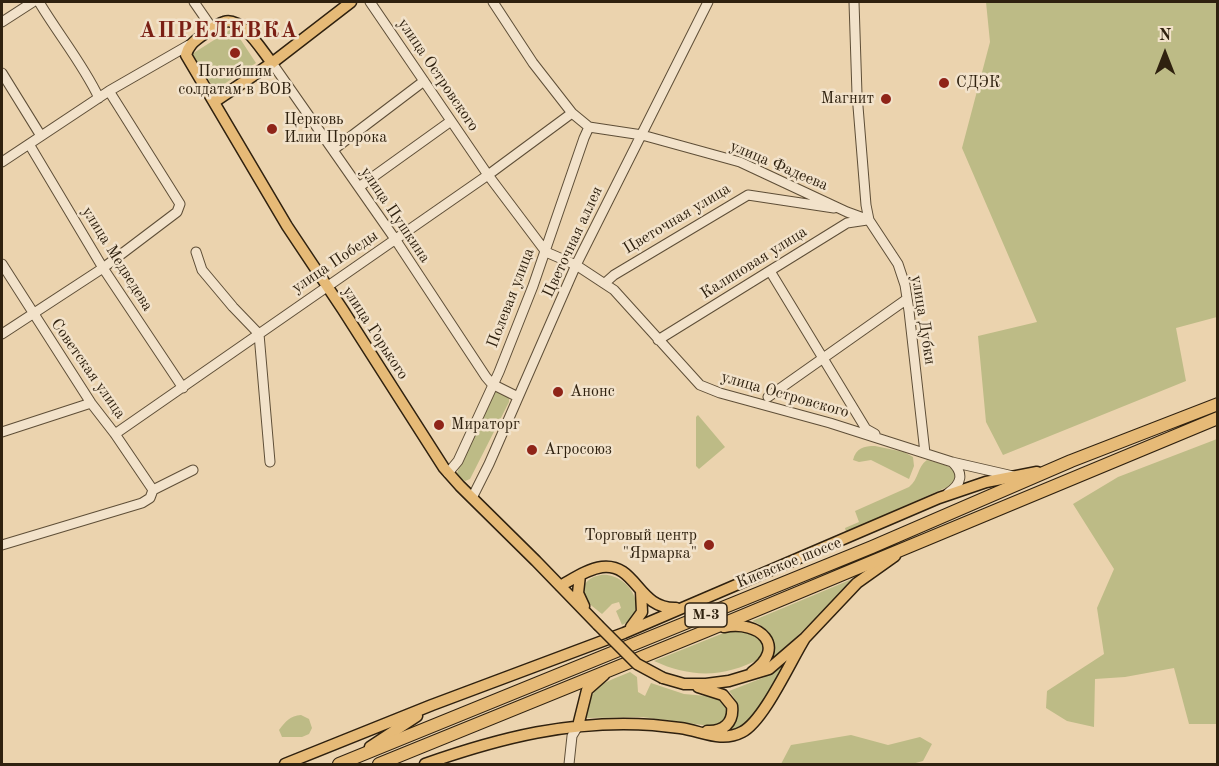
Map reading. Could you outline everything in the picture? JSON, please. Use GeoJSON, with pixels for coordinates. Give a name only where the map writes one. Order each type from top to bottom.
{"type":"FeatureCollection","features":[{"type":"Feature","properties":{"kind":"highway","name":"Киевское шоссе"},"geometry":{"type":"LineString","coordinates":[[339,765],[872,547],[1071,461],[1218,404]]}},
{"type":"Feature","properties":{"kind":"highway","name":"Киевское шоссе"},"geometry":{"type":"LineString","coordinates":[[379,765],[1218,418]]}},
{"type":"Feature","properties":{"kind":"main road"},"geometry":{"type":"LineString","coordinates":[[214,102],[272,63],[351,2]]}},
{"type":"Feature","properties":{"kind":"main road"},"geometry":{"type":"LineString","coordinates":[[189,45],[212,28],[225,21],[232,21],[242,26],[272,63]]}},
{"type":"Feature","properties":{"kind":"main road","name":"улица Горького"},"geometry":{"type":"LineString","coordinates":[[189,45],[186,55],[188,59],[287,226],[447,473],[598,625]]}},
{"type":"Feature","properties":{"kind":"main road"},"geometry":{"type":"LineString","coordinates":[[285,765],[432,705],[624,633],[939,498],[986,482],[1030,474],[1071,461]]}},
{"type":"Feature","properties":{"kind":"main road"},"geometry":{"type":"LineString","coordinates":[[692,685],[741,678],[772,667],[805,638],[857,583],[909,547]]}},
{"type":"Feature","properties":{"kind":"main road"},"geometry":{"type":"LineString","coordinates":[[536,561],[555,572],[580,575]]}},
{"type":"Feature","properties":{"kind":"main road"},"geometry":{"type":"LineString","coordinates":[[560,586],[599,567],[616,568],[629,576],[658,606],[679,608]]}},
{"type":"Feature","properties":{"kind":"main road"},"geometry":{"type":"LineString","coordinates":[[580,575],[578,595],[598,625],[638,664],[663,678],[723,695],[731,703],[733,710],[730,720],[722,729],[696,731]]}},
{"type":"Feature","properties":{"kind":"main road"},"geometry":{"type":"LineString","coordinates":[[624,633],[641,615],[643,607],[641,591]]}},
{"type":"Feature","properties":{"kind":"main road"},"geometry":{"type":"LineString","coordinates":[[706,631],[739,625],[759,630],[763,635],[768,648],[764,661],[741,678]]}},
{"type":"Feature","properties":{"kind":"main road"},"geometry":{"type":"LineString","coordinates":[[425,765],[522,735],[578,726],[638,724],[696,731],[722,737],[734,736],[752,725],[759,717],[805,638]]}},
{"type":"Feature","properties":{"kind":"main road"},"geometry":{"type":"LineString","coordinates":[[578,726],[587,690],[611,669]]}},
{"type":"Feature","properties":{"kind":"main road"},"geometry":{"type":"LineString","coordinates":[[339,765],[387,737],[432,705]]}},
{"type":"Feature","properties":{"kind":"street"},"geometry":{"type":"LineString","coordinates":[[2,22],[33,2]]}},
{"type":"Feature","properties":{"kind":"street"},"geometry":{"type":"LineString","coordinates":[[39,2],[89,76],[99,98]]}},
{"type":"Feature","properties":{"kind":"street"},"geometry":{"type":"LineString","coordinates":[[194,2],[212,28]]}},
{"type":"Feature","properties":{"kind":"street","name":"улица Островского"},"geometry":{"type":"LineString","coordinates":[[370,2],[488,175],[546,252],[576,265],[605,283],[625,301],[700,385],[720,393],[830,423],[925,453]]}},
{"type":"Feature","properties":{"kind":"street"},"geometry":{"type":"LineString","coordinates":[[493,2],[533,63],[572,113],[590,127]]}},
{"type":"Feature","properties":{"kind":"street","name":"Цветочная аллея"},"geometry":{"type":"LineString","coordinates":[[472,498],[576,265],[708,2]]}},
{"type":"Feature","properties":{"kind":"street","name":"улица Дубки"},"geometry":{"type":"LineString","coordinates":[[854,2],[857,94],[866,205],[869,220],[898,264],[907,299],[925,453]]}},
{"type":"Feature","properties":{"kind":"street"},"geometry":{"type":"LineString","coordinates":[[2,162],[109,91],[189,45]]}},
{"type":"Feature","properties":{"kind":"street","name":"улица Пушкина"},"geometry":{"type":"LineString","coordinates":[[272,63],[395,239],[492,384]]}},
{"type":"Feature","properties":{"kind":"street"},"geometry":{"type":"LineString","coordinates":[[2,74],[41,136]]}},
{"type":"Feature","properties":{"kind":"street"},"geometry":{"type":"LineString","coordinates":[[333,150],[424,81]]}},
{"type":"Feature","properties":{"kind":"street"},"geometry":{"type":"LineString","coordinates":[[2,334],[103,268],[177,212],[180,204],[109,91]]}},
{"type":"Feature","properties":{"kind":"street","name":"улица Победы"},"geometry":{"type":"LineString","coordinates":[[114,434],[488,175],[572,113]]}},
{"type":"Feature","properties":{"kind":"street"},"geometry":{"type":"LineString","coordinates":[[358,187],[451,120]]}},
{"type":"Feature","properties":{"kind":"street","name":"улица Фадеева"},"geometry":{"type":"LineString","coordinates":[[590,127],[642,135],[740,162],[869,220]]}},
{"type":"Feature","properties":{"kind":"street","name":"Полевая улица"},"geometry":{"type":"LineString","coordinates":[[447,473],[458,461],[492,384],[546,252],[584,138],[590,127]]}},
{"type":"Feature","properties":{"kind":"street","name":"улица Медведева"},"geometry":{"type":"LineString","coordinates":[[29,144],[103,268],[183,388]]}},
{"type":"Feature","properties":{"kind":"street","name":"Цветочная улица"},"geometry":{"type":"LineString","coordinates":[[605,283],[614,275],[748,195],[840,208]]}},
{"type":"Feature","properties":{"kind":"street","name":"Калиновая улица"},"geometry":{"type":"LineString","coordinates":[[658,340],[847,224],[869,220]]}},
{"type":"Feature","properties":{"kind":"street"},"geometry":{"type":"LineString","coordinates":[[196,252],[202,270],[232,307],[259,334],[270,462]]}},
{"type":"Feature","properties":{"kind":"street","name":"Советская улица"},"geometry":{"type":"LineString","coordinates":[[2,264],[91,404],[153,490]]}},
{"type":"Feature","properties":{"kind":"street"},"geometry":{"type":"LineString","coordinates":[[770,271],[866,429],[873,436]]}},
{"type":"Feature","properties":{"kind":"street"},"geometry":{"type":"LineString","coordinates":[[768,397],[907,299]]}},
{"type":"Feature","properties":{"kind":"street"},"geometry":{"type":"LineString","coordinates":[[492,384],[518,397]]}},
{"type":"Feature","properties":{"kind":"street"},"geometry":{"type":"LineString","coordinates":[[2,432],[91,404]]}},
{"type":"Feature","properties":{"kind":"street"},"geometry":{"type":"LineString","coordinates":[[925,453],[952,462],[1013,476]]}},
{"type":"Feature","properties":{"kind":"street"},"geometry":{"type":"LineString","coordinates":[[939,498],[956,487],[960,480],[959,470],[952,462]]}},
{"type":"Feature","properties":{"kind":"street"},"geometry":{"type":"LineString","coordinates":[[2,545],[142,503],[150,498],[153,490],[193,470]]}},
{"type":"Feature","properties":{"kind":"street"},"geometry":{"type":"LineString","coordinates":[[569,765],[572,736],[578,726]]}},
{"type":"Feature","properties":{"kind":"shaded area"},"geometry":{"type":"Polygon","coordinates":[[[986,2],[1218,2],[1217,317],[1176,328],[1186,381],[1003,455],[986,422],[978,336],[1037,322],[962,148],[990,42],[986,2]]]}},
{"type":"Feature","properties":{"kind":"shaded area"},"geometry":{"type":"Polygon","coordinates":[[[233,28],[256,63],[215,90],[192,54],[233,28]]]}},
{"type":"Feature","properties":{"kind":"shaded area"},"geometry":{"type":"Polygon","coordinates":[[[497,391],[509,398],[509,402],[470,479],[465,481],[458,477],[457,473],[491,395],[497,391]]]}},
{"type":"Feature","properties":{"kind":"shaded area"},"geometry":{"type":"Polygon","coordinates":[[[698,415],[725,447],[699,469],[696,466],[696,417],[698,415]]]}},
{"type":"Feature","properties":{"kind":"shaded area"},"geometry":{"type":"Polygon","coordinates":[[[1217,439],[1217,724],[1189,724],[1174,668],[1125,677],[1095,679],[1094,727],[1067,721],[1046,708],[1047,691],[1104,654],[1097,608],[1114,569],[1073,504],[1118,477],[1217,439]]]}},
{"type":"Feature","properties":{"kind":"shaded area"},"geometry":{"type":"Polygon","coordinates":[[[875,446],[904,452],[913,457],[914,466],[909,479],[871,460],[859,462],[853,460],[861,449],[875,446]]]}},
{"type":"Feature","properties":{"kind":"shaded area"},"geometry":{"type":"Polygon","coordinates":[[[927,460],[954,470],[956,480],[954,484],[846,532],[845,528],[859,522],[855,511],[909,487],[927,460]]]}},
{"type":"Feature","properties":{"kind":"shaded area"},"geometry":{"type":"Polygon","coordinates":[[[601,575],[620,580],[633,594],[636,611],[631,619],[622,625],[616,611],[621,608],[619,602],[612,604],[602,614],[584,597],[585,584],[590,579],[601,575]]]}},
{"type":"Feature","properties":{"kind":"shaded area"},"geometry":{"type":"Polygon","coordinates":[[[857,577],[771,662],[773,643],[771,637],[764,628],[752,621],[857,577]]]}},
{"type":"Feature","properties":{"kind":"shaded area"},"geometry":{"type":"Polygon","coordinates":[[[739,629],[759,635],[763,646],[761,658],[747,665],[721,672],[694,673],[681,671],[654,661],[731,630],[739,629]]]}},
{"type":"Feature","properties":{"kind":"shaded area"},"geometry":{"type":"Polygon","coordinates":[[[787,660],[761,708],[748,724],[727,734],[732,729],[738,713],[736,702],[729,691],[765,677],[787,660]]]}},
{"type":"Feature","properties":{"kind":"shaded area"},"geometry":{"type":"Polygon","coordinates":[[[630,672],[637,677],[638,692],[645,696],[651,683],[684,694],[718,697],[727,707],[725,720],[717,726],[710,726],[642,717],[585,718],[594,691],[604,683],[630,672]]]}},
{"type":"Feature","properties":{"kind":"shaded area"},"geometry":{"type":"Polygon","coordinates":[[[301,715],[309,719],[312,728],[309,734],[302,737],[282,737],[279,730],[284,724],[291,718],[301,715]]]}},
{"type":"Feature","properties":{"kind":"shaded area"},"geometry":{"type":"Polygon","coordinates":[[[851,735],[888,745],[920,737],[932,744],[923,761],[912,764],[781,764],[791,745],[851,735]]]}},
{"type":"Feature","properties":{"kind":"place","name":"Погибшим солдатам в ВОВ"},"geometry":{"type":"Point","coordinates":[235,53]}},
{"type":"Feature","properties":{"kind":"place","name":"СДЭК"},"geometry":{"type":"Point","coordinates":[944,83]}},
{"type":"Feature","properties":{"kind":"place","name":"Магнит"},"geometry":{"type":"Point","coordinates":[886,99]}},
{"type":"Feature","properties":{"kind":"place","name":"Церковь Илии Пророка"},"geometry":{"type":"Point","coordinates":[272,129]}},
{"type":"Feature","properties":{"kind":"place","name":"Анонс"},"geometry":{"type":"Point","coordinates":[558,392]}},
{"type":"Feature","properties":{"kind":"place","name":"Мираторг"},"geometry":{"type":"Point","coordinates":[439,425]}},
{"type":"Feature","properties":{"kind":"place","name":"Агросоюз"},"geometry":{"type":"Point","coordinates":[532,450]}},
{"type":"Feature","properties":{"kind":"place","name":"Торговый центр \"Ярмарка\""},"geometry":{"type":"Point","coordinates":[709,545]}},
{"type":"Feature","properties":{"kind":"district","name":"АПРЕЛЕВКА"},"geometry":{"type":"Point","coordinates":[219,31]}}]}
